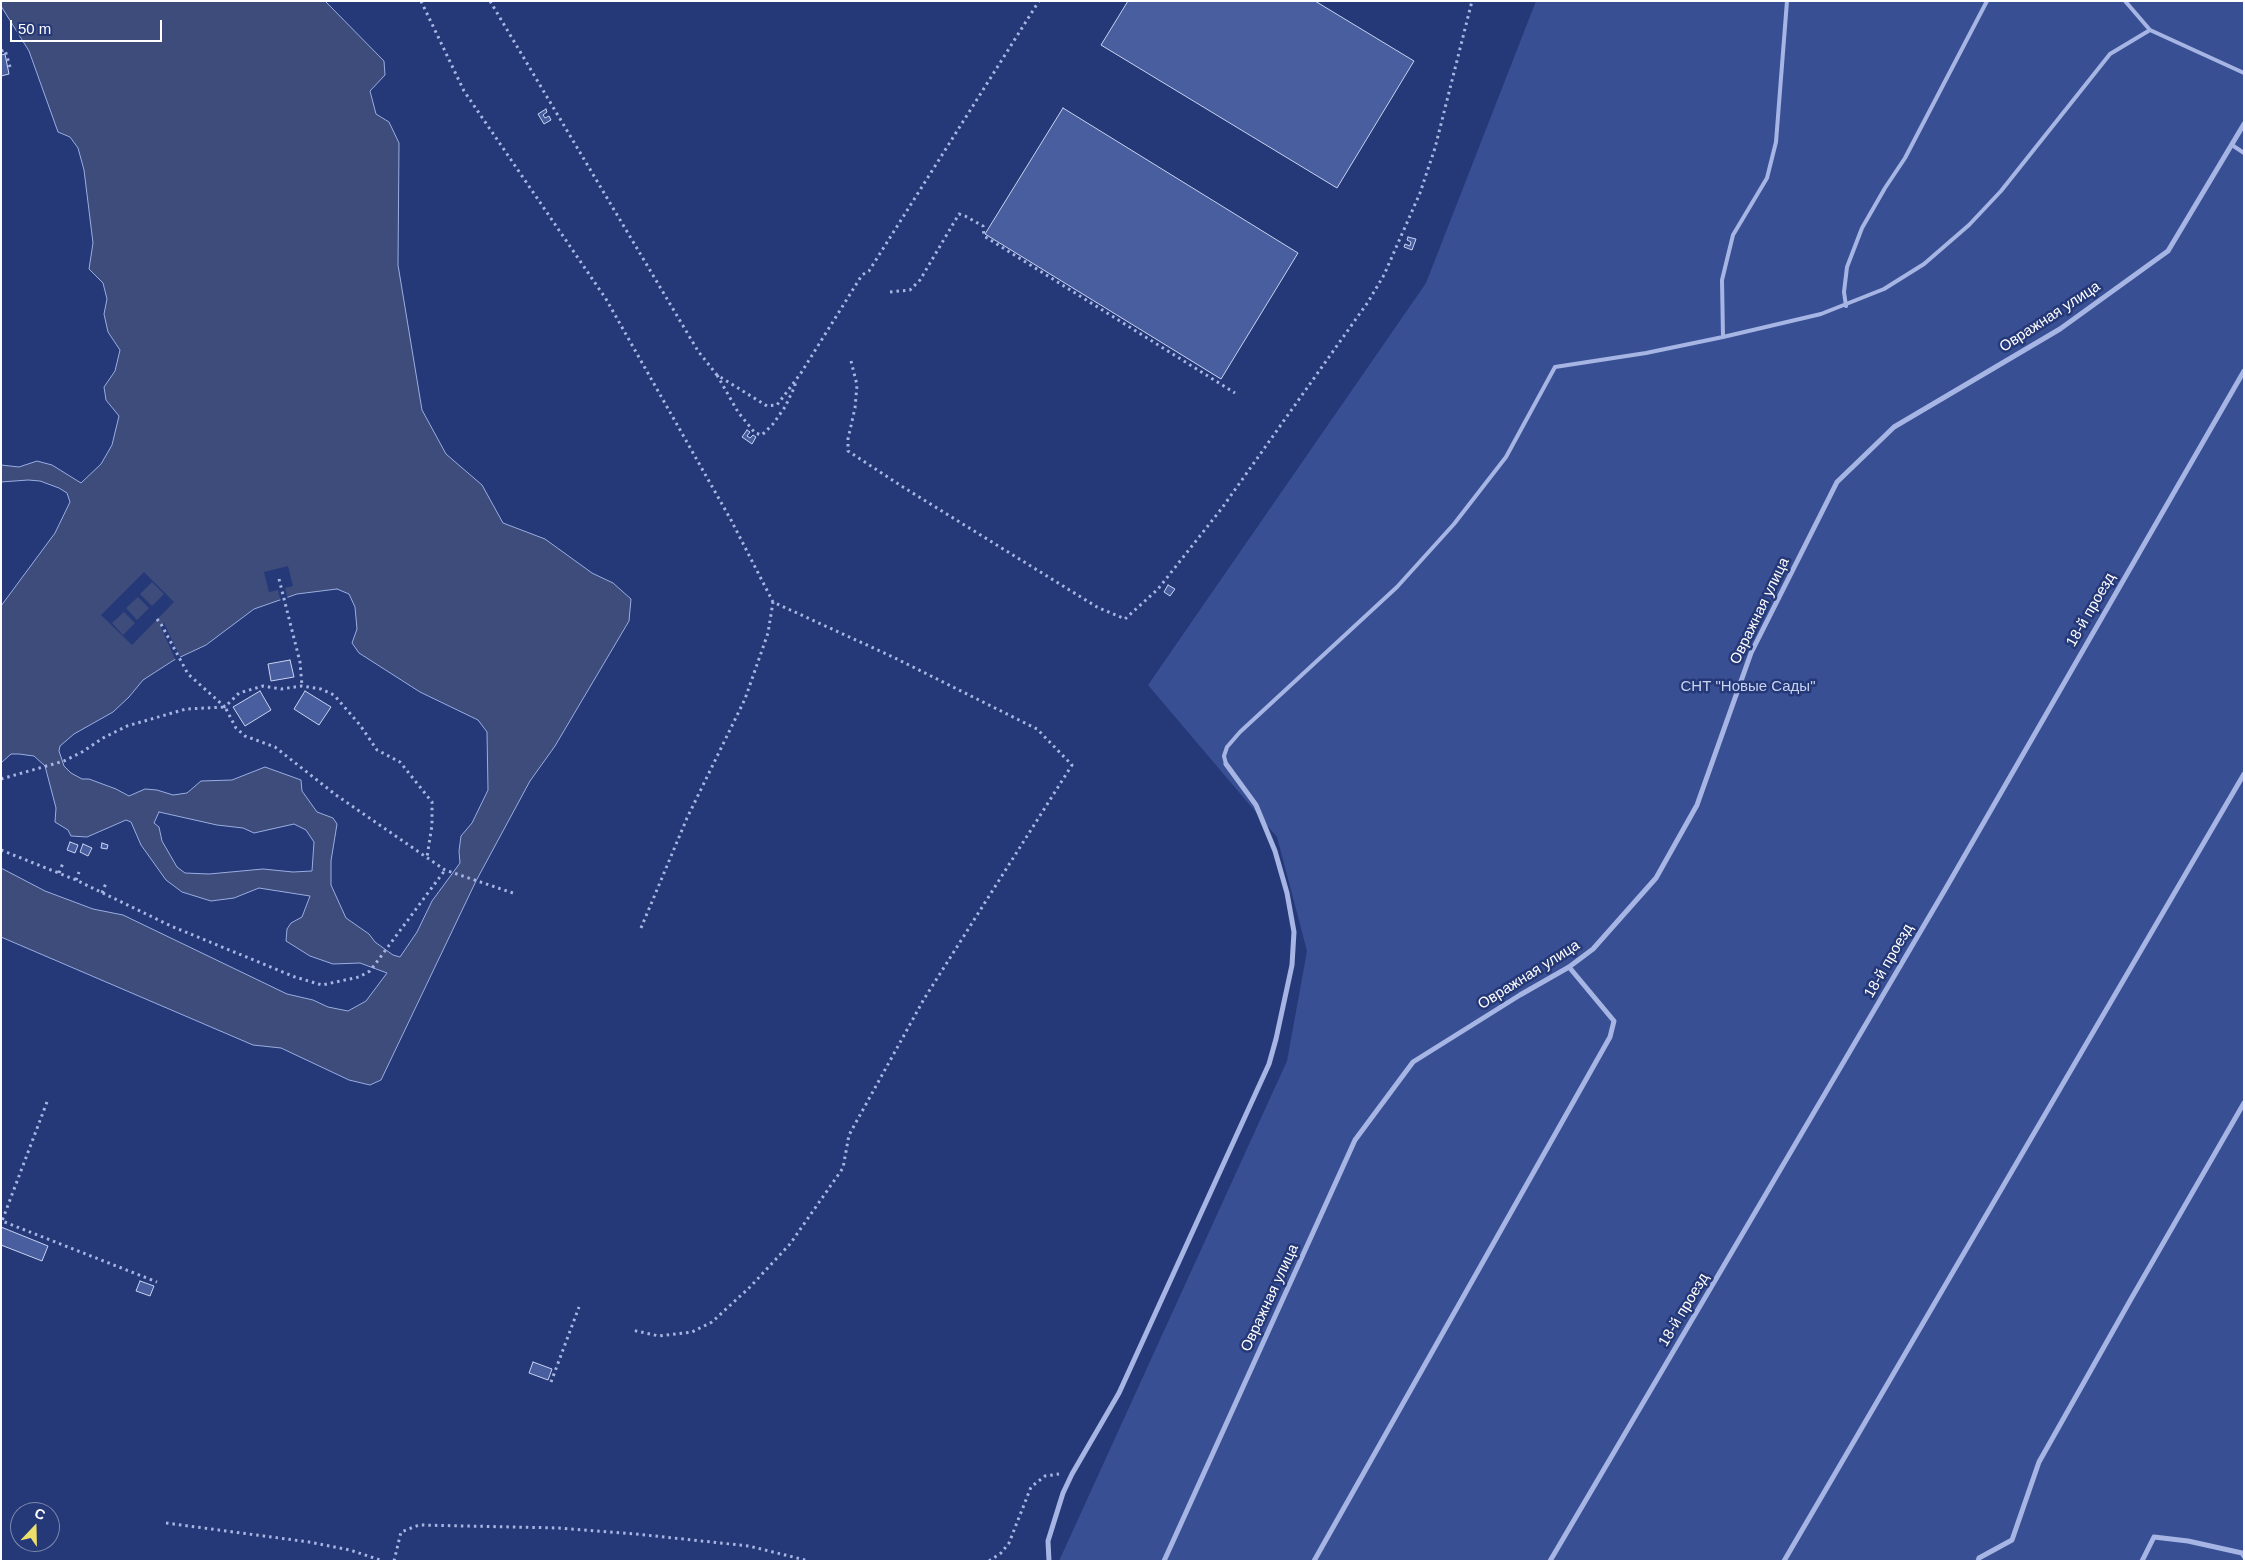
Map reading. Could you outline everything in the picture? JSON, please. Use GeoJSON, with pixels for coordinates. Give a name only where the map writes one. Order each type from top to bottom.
{"type":"FeatureCollection","features":[{"type":"Feature","properties":{"kind":"street","name":"Овражная улица"},"geometry":{"type":"LineString","coordinates":[[1164,1561],[1355,1140],[1413,1062],[1520,995],[1569,967],[1593,949],[1656,878],[1697,805],[1751,653],[1838,482],[1894,427],[2060,329],[2168,251],[2244,124]]}},
{"type":"Feature","properties":{"kind":"street","name":"18-й проезд"},"geometry":{"type":"LineString","coordinates":[[1550,1561],[1941,897],[2244,371]]}},
{"type":"Feature","properties":{"kind":"street"},"geometry":{"type":"LineString","coordinates":[[1049,1561],[1048,1541],[1063,1493],[1119,1393],[1269,1064],[1276,1039],[1292,956],[1294,932],[1287,893],[1275,851],[1260,814],[1226,764]]}},
{"type":"Feature","properties":{"kind":"street"},"geometry":{"type":"LineString","coordinates":[[1784,1561],[2244,774]]}},
{"type":"Feature","properties":{"kind":"street"},"geometry":{"type":"LineString","coordinates":[[1314,1561],[1610,1036],[1614,1021],[1569,967]]}},
{"type":"Feature","properties":{"kind":"street"},"geometry":{"type":"LineString","coordinates":[[1978,1561],[1980,1558],[2012,1540],[2040,1462],[2130,1298],[2244,1102]]}},
{"type":"Feature","properties":{"kind":"street"},"geometry":{"type":"LineString","coordinates":[[2142,1561],[2154,1537],[2188,1541],[2243,1553]]}},
{"type":"Feature","properties":{"kind":"lane"},"geometry":{"type":"LineString","coordinates":[[1723,338],[1722,280],[1733,235],[1767,178],[1776,142],[1787,1]]}},
{"type":"Feature","properties":{"kind":"lane"},"geometry":{"type":"LineString","coordinates":[[1846,306],[1844,292],[1847,267],[1862,228],[1885,188],[1906,158],[1987,1]]}},
{"type":"Feature","properties":{"kind":"lane"},"geometry":{"type":"LineString","coordinates":[[2126,1],[2150,30],[2244,73]]}},
{"type":"Feature","properties":{"kind":"lane"},"geometry":{"type":"LineString","coordinates":[[1226,764],[1224,756],[1227,747],[1240,732],[1397,587],[1454,524],[1506,457],[1555,367],[1646,353],[1723,338],[1821,314],[1884,290],[1924,264],[1969,225],[2001,191],[2110,54],[2150,30]]}},
{"type":"Feature","properties":{"kind":"lane"},"geometry":{"type":"LineString","coordinates":[[2232,145],[2244,153]]}},
{"type":"Feature","properties":{"kind":"path"},"geometry":{"type":"LineString","coordinates":[[420,1],[464,91],[606,299],[731,520],[773,602],[768,633],[745,699],[686,818],[640,928]]}},
{"type":"Feature","properties":{"kind":"path"},"geometry":{"type":"LineString","coordinates":[[490,1],[698,351],[717,375],[738,412],[755,433],[762,435],[773,424],[785,408],[796,380]]}},
{"type":"Feature","properties":{"kind":"path"},"geometry":{"type":"LineString","coordinates":[[717,375],[767,406],[777,405],[796,380],[862,275],[869,271],[1040,1]]}},
{"type":"Feature","properties":{"kind":"path"},"geometry":{"type":"LineString","coordinates":[[851,361],[856,385],[855,408],[848,440],[848,451],[903,488],[1097,607],[1125,619],[1158,589],[1222,508],[1368,302],[1384,275],[1420,193],[1435,148],[1472,1]]}},
{"type":"Feature","properties":{"kind":"path"},"geometry":{"type":"LineString","coordinates":[[1,51],[5,50],[10,67]]}},
{"type":"Feature","properties":{"kind":"path"},"geometry":{"type":"LineString","coordinates":[[890,292],[910,290],[920,280],[959,214],[983,226],[984,236],[1235,393]]}},
{"type":"Feature","properties":{"kind":"path"},"geometry":{"type":"LineString","coordinates":[[279,579],[300,662],[302,686]]}},
{"type":"Feature","properties":{"kind":"path"},"geometry":{"type":"LineString","coordinates":[[632,1330],[659,1336],[692,1332],[712,1322],[750,1287],[790,1244],[843,1168],[849,1135],[924,999],[1072,765],[1037,729],[893,657],[773,602]]}},
{"type":"Feature","properties":{"kind":"path"},"geometry":{"type":"LineString","coordinates":[[157,620],[188,674],[225,707],[236,728],[245,736],[275,747],[336,794],[445,870],[516,894]]}},
{"type":"Feature","properties":{"kind":"path"},"geometry":{"type":"LineString","coordinates":[[1,779],[41,769],[64,760],[82,752],[103,738],[127,726],[186,709],[225,707],[239,694],[263,686],[281,689],[302,686],[321,689],[334,695],[360,725],[377,750],[400,762],[432,802],[432,825],[427,857]]}},
{"type":"Feature","properties":{"kind":"path"},"geometry":{"type":"LineString","coordinates":[[1,850],[76,880],[172,926],[295,977],[322,985],[359,977],[370,970],[445,870]]}},
{"type":"Feature","properties":{"kind":"path"},"geometry":{"type":"LineString","coordinates":[[59,873],[63,864]]}},
{"type":"Feature","properties":{"kind":"path"},"geometry":{"type":"LineString","coordinates":[[76,880],[79,872]]}},
{"type":"Feature","properties":{"kind":"path"},"geometry":{"type":"LineString","coordinates":[[102,893],[106,883]]}},
{"type":"Feature","properties":{"kind":"path"},"geometry":{"type":"LineString","coordinates":[[48,1102],[2,1221],[158,1282]]}},
{"type":"Feature","properties":{"kind":"path"},"geometry":{"type":"LineString","coordinates":[[551,1382],[579,1306]]}},
{"type":"Feature","properties":{"kind":"path"},"geometry":{"type":"LineString","coordinates":[[989,1561],[1001,1553],[1009,1543],[1031,1487],[1045,1476],[1072,1474]]}},
{"type":"Feature","properties":{"kind":"path"},"geometry":{"type":"LineString","coordinates":[[166,1524],[309,1542],[350,1550],[383,1561]]}},
{"type":"Feature","properties":{"kind":"path"},"geometry":{"type":"LineString","coordinates":[[394,1561],[401,1532],[419,1526],[559,1528],[636,1534],[749,1546],[809,1561]]}},
{"type":"Feature","properties":{"kind":"green space","name":"СНТ \"Новые Сады\""},"geometry":{"type":"Polygon","coordinates":[[[1536,1],[2244,1],[2244,1561],[1059,1561],[1287,1061],[1307,951],[1277,837],[1148,685],[1426,283],[1536,1]]]}},
{"type":"Feature","properties":{"kind":"shaded area"},"geometry":{"type":"Polygon","coordinates":[[[1,1],[325,1],[384,61],[385,75],[370,91],[376,114],[389,122],[399,143],[398,265],[422,410],[446,454],[482,485],[503,523],[545,539],[592,573],[613,583],[631,599],[629,621],[555,746],[530,781],[476,881],[381,1080],[370,1085],[349,1080],[281,1048],[253,1045],[1,937],[1,868],[45,891],[93,909],[123,915],[287,994],[313,1000],[328,1007],[348,1011],[366,1001],[387,973],[360,963],[333,964],[310,956],[286,941],[287,929],[291,923],[302,917],[310,896],[259,888],[234,898],[211,901],[182,892],[166,880],[141,845],[131,822],[126,820],[87,837],[71,836],[68,830],[55,822],[56,808],[45,766],[34,756],[19,754],[11,754],[1,763],[1,606],[55,533],[70,502],[67,493],[40,481],[1,482],[1,465],[19,467],[37,461],[52,465],[81,483],[101,464],[112,445],[119,416],[106,400],[104,387],[115,371],[120,350],[108,332],[104,314],[107,299],[103,283],[89,269],[93,243],[84,170],[78,148],[70,137],[58,132],[29,51],[1,6],[1,1]],[[337,589],[297,594],[254,609],[206,645],[174,660],[143,680],[113,712],[74,734],[60,746],[59,751],[64,766],[71,773],[82,779],[89,779],[116,789],[129,796],[145,789],[157,790],[173,795],[187,793],[201,781],[232,780],[265,767],[301,780],[302,791],[317,812],[333,818],[337,824],[331,861],[331,885],[346,918],[369,934],[375,942],[393,955],[400,957],[417,932],[432,901],[460,863],[461,836],[472,823],[488,790],[487,732],[478,720],[420,692],[359,653],[352,643],[357,629],[355,607],[349,594],[337,589]],[[159,812],[154,823],[159,827],[162,841],[177,867],[185,873],[209,874],[263,869],[293,872],[312,871],[314,842],[306,830],[294,824],[254,833],[243,828],[217,825],[159,812]]]}},
{"type":"Feature","properties":{"kind":"pier"},"geometry":{"type":"Polygon","coordinates":[[[288,566],[293,586],[285,588],[288,600],[281,602],[278,590],[269,592],[264,572],[288,566]]]}},
{"type":"Feature","properties":{"kind":"pier"},"geometry":{"type":"Polygon","coordinates":[[[144,572],[174,602],[132,645],[101,615],[144,572]],[[152,582],[140,594],[152,606],[164,594],[152,582]],[[138,597],[126,608],[137,620],[149,608],[138,597]],[[124,612],[112,623],[123,635],[135,623],[124,612]]]}},
{"type":"Feature","properties":{"kind":"pier"},"geometry":{"type":"Polygon","coordinates":[[[164,623],[181,659],[176,661],[160,625],[164,623]]]}},
{"type":"Feature","properties":{"kind":"building"},"geometry":{"type":"Polygon","coordinates":[[[1128,1],[1315,1],[1414,61],[1337,188],[1101,45],[1128,1]]]}},
{"type":"Feature","properties":{"kind":"building"},"geometry":{"type":"Polygon","coordinates":[[[5,54],[9,74],[1,76],[1,55],[5,54]]]}},
{"type":"Feature","properties":{"kind":"building"},"geometry":{"type":"Polygon","coordinates":[[[1063,108],[1298,253],[1221,379],[985,234],[1063,108]]]}},
{"type":"Feature","properties":{"kind":"building"},"geometry":{"type":"Polygon","coordinates":[[[546,109],[547,112],[543,115],[545,118],[549,116],[551,120],[544,124],[538,114],[546,109]]]}},
{"type":"Feature","properties":{"kind":"building"},"geometry":{"type":"Polygon","coordinates":[[[1408,237],[1416,239],[1412,250],[1404,247],[1405,244],[1410,246],[1411,242],[1407,240],[1408,237]]]}},
{"type":"Feature","properties":{"kind":"building"},"geometry":{"type":"Polygon","coordinates":[[[747,430],[750,432],[747,436],[750,438],[753,435],[756,437],[752,444],[742,437],[747,430]]]}},
{"type":"Feature","properties":{"kind":"building"},"geometry":{"type":"Polygon","coordinates":[[[1168,585],[1175,589],[1170,596],[1164,592],[1168,585]]]}},
{"type":"Feature","properties":{"kind":"building"},"geometry":{"type":"Polygon","coordinates":[[[290,660],[294,677],[271,681],[268,664],[290,660]]]}},
{"type":"Feature","properties":{"kind":"building"},"geometry":{"type":"Polygon","coordinates":[[[260,691],[271,710],[245,726],[233,707],[260,691]]]}},
{"type":"Feature","properties":{"kind":"building"},"geometry":{"type":"Polygon","coordinates":[[[305,691],[331,707],[319,725],[294,709],[305,691]]]}},
{"type":"Feature","properties":{"kind":"building"},"geometry":{"type":"Polygon","coordinates":[[[70,842],[78,845],[75,853],[67,850],[70,842]]]}},
{"type":"Feature","properties":{"kind":"building"},"geometry":{"type":"Polygon","coordinates":[[[102,843],[108,845],[107,849],[101,848],[102,843]]]}},
{"type":"Feature","properties":{"kind":"building"},"geometry":{"type":"Polygon","coordinates":[[[83,844],[92,848],[88,856],[80,852],[83,844]]]}},
{"type":"Feature","properties":{"kind":"building"},"geometry":{"type":"Polygon","coordinates":[[[1,1227],[48,1246],[42,1261],[1,1245],[1,1227]]]}},
{"type":"Feature","properties":{"kind":"building"},"geometry":{"type":"Polygon","coordinates":[[[140,1281],[154,1286],[150,1296],[136,1291],[140,1281]]]}},
{"type":"Feature","properties":{"kind":"building"},"geometry":{"type":"Polygon","coordinates":[[[533,1362],[552,1369],[548,1380],[529,1373],[533,1362]]]}}]}
